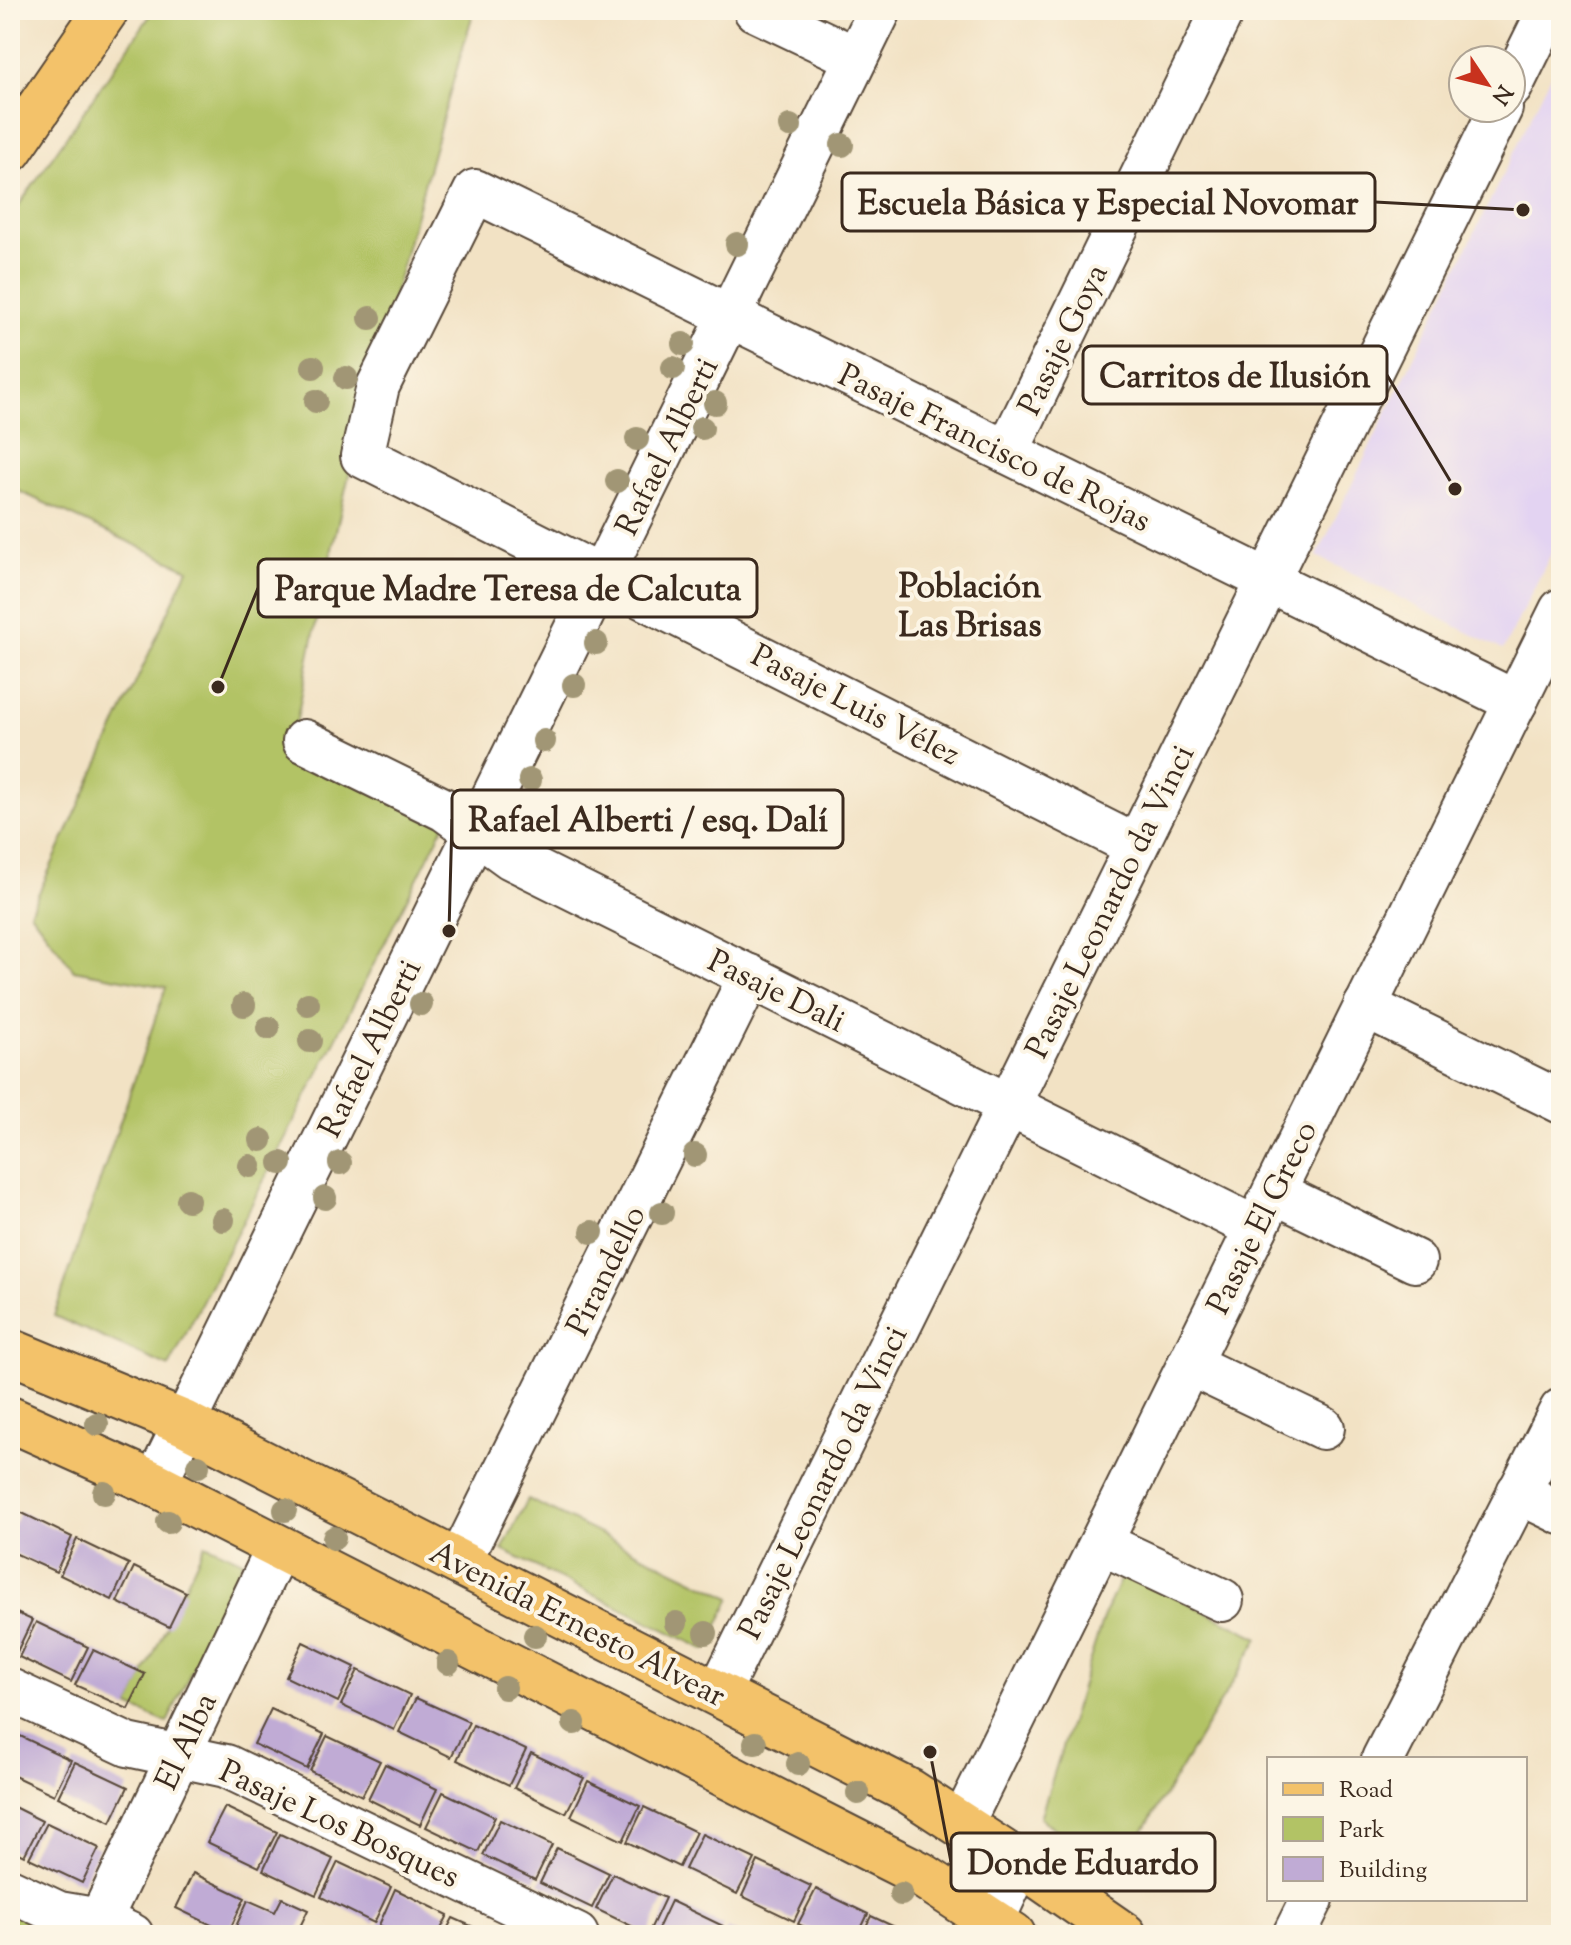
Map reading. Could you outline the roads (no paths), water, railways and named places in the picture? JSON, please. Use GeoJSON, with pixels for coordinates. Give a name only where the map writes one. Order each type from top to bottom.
{"type":"FeatureCollection","features":[{"type":"Feature","properties":{"kind":"main road"},"geometry":{"type":"LineString","coordinates":[[10,150],[106,10]]}},
{"type":"Feature","properties":{"kind":"main road","name":"Avenida Ernesto Alvear"},"geometry":{"type":"LineString","coordinates":[[10,1351],[184,1423],[909,1791],[1124,1935]]}},
{"type":"Feature","properties":{"kind":"main road"},"geometry":{"type":"LineString","coordinates":[[10,1419],[155,1484],[920,1874],[998,1930]]}},
{"type":"Feature","properties":{"kind":"street"},"geometry":{"type":"LineString","coordinates":[[755,10],[856,58]]}},
{"type":"Feature","properties":{"kind":"street","name":"Rafael Alberti"},"geometry":{"type":"LineString","coordinates":[[155,1484],[880,10]]}},
{"type":"Feature","properties":{"kind":"street","name":"Pasaje Goya"},"geometry":{"type":"LineString","coordinates":[[1007,452],[1223,10]]}},
{"type":"Feature","properties":{"kind":"street"},"geometry":{"type":"LineString","coordinates":[[1527,55],[1549,10]]}},
{"type":"Feature","properties":{"kind":"street","name":"Pasaje Leonardo da Vinci"},"geometry":{"type":"LineString","coordinates":[[718,1694],[1493,124]]}},
{"type":"Feature","properties":{"kind":"street","name":"Pasaje Francisco de Rojas"},"geometry":{"type":"LineString","coordinates":[[362,456],[378,386],[475,191],[1516,702]]}},
{"type":"Feature","properties":{"kind":"street","name":"Pasaje Luis Vélez"},"geometry":{"type":"LineString","coordinates":[[362,456],[1136,846]]}},
{"type":"Feature","properties":{"kind":"street","name":"Pasaje El Greco"},"geometry":{"type":"LineString","coordinates":[[962,1824],[1561,610]]}},
{"type":"Feature","properties":{"kind":"street","name":"Pasaje Dali"},"geometry":{"type":"LineString","coordinates":[[304,741],[445,810],[511,858],[1008,1105],[1265,1210],[1415,1261]]}},
{"type":"Feature","properties":{"kind":"street","name":"Pirandello"},"geometry":{"type":"LineString","coordinates":[[459,1563],[750,976]]}},
{"type":"Feature","properties":{"kind":"street"},"geometry":{"type":"LineString","coordinates":[[1365,1006],[1560,1099]]}},
{"type":"Feature","properties":{"kind":"street"},"geometry":{"type":"LineString","coordinates":[[1189,1364],[1323,1428]]}},
{"type":"Feature","properties":{"kind":"street"},"geometry":{"type":"LineString","coordinates":[[1384,1757],[1561,1410]]}},
{"type":"Feature","properties":{"kind":"street"},"geometry":{"type":"LineString","coordinates":[[1518,1492],[1561,1513]]}},
{"type":"Feature","properties":{"kind":"street"},"geometry":{"type":"LineString","coordinates":[[1101,1543],[1222,1600]]}},
{"type":"Feature","properties":{"kind":"street","name":"El Alba"},"geometry":{"type":"LineString","coordinates":[[109,1930],[178,1755],[278,1547]]}},
{"type":"Feature","properties":{"kind":"street","name":"Pasaje Los Bosques"},"geometry":{"type":"LineString","coordinates":[[10,1690],[128,1745],[226,1766],[577,1935]]}},
{"type":"Feature","properties":{"kind":"street"},"geometry":{"type":"LineString","coordinates":[[998,1930],[1020,1863]]}},
{"type":"Feature","properties":{"kind":"street"},"geometry":{"type":"LineString","coordinates":[[10,1890],[59,1913],[109,1930]]}},
{"type":"Feature","properties":{"kind":"street"},"geometry":{"type":"LineString","coordinates":[[1294,1935],[1311,1901]]}},
{"type":"Feature","properties":{"kind":"place","name":"Escuela Básica y Especial Novomar"},"geometry":{"type":"Point","coordinates":[1523,210]}},
{"type":"Feature","properties":{"kind":"place","name":"Carritos de Ilusión"},"geometry":{"type":"Point","coordinates":[1455,489]}},
{"type":"Feature","properties":{"kind":"place","name":"Parque Madre Teresa de Calcuta"},"geometry":{"type":"Point","coordinates":[218,687]}},
{"type":"Feature","properties":{"kind":"place","name":"Rafael Alberti / esq. Dalí"},"geometry":{"type":"Point","coordinates":[449,931]}},
{"type":"Feature","properties":{"kind":"place","name":"Donde Eduardo"},"geometry":{"type":"Point","coordinates":[930,1752]}},
{"type":"Feature","properties":{"kind":"district","name":"Población Las Brisas"},"geometry":{"type":"Point","coordinates":[970,604]}}]}
